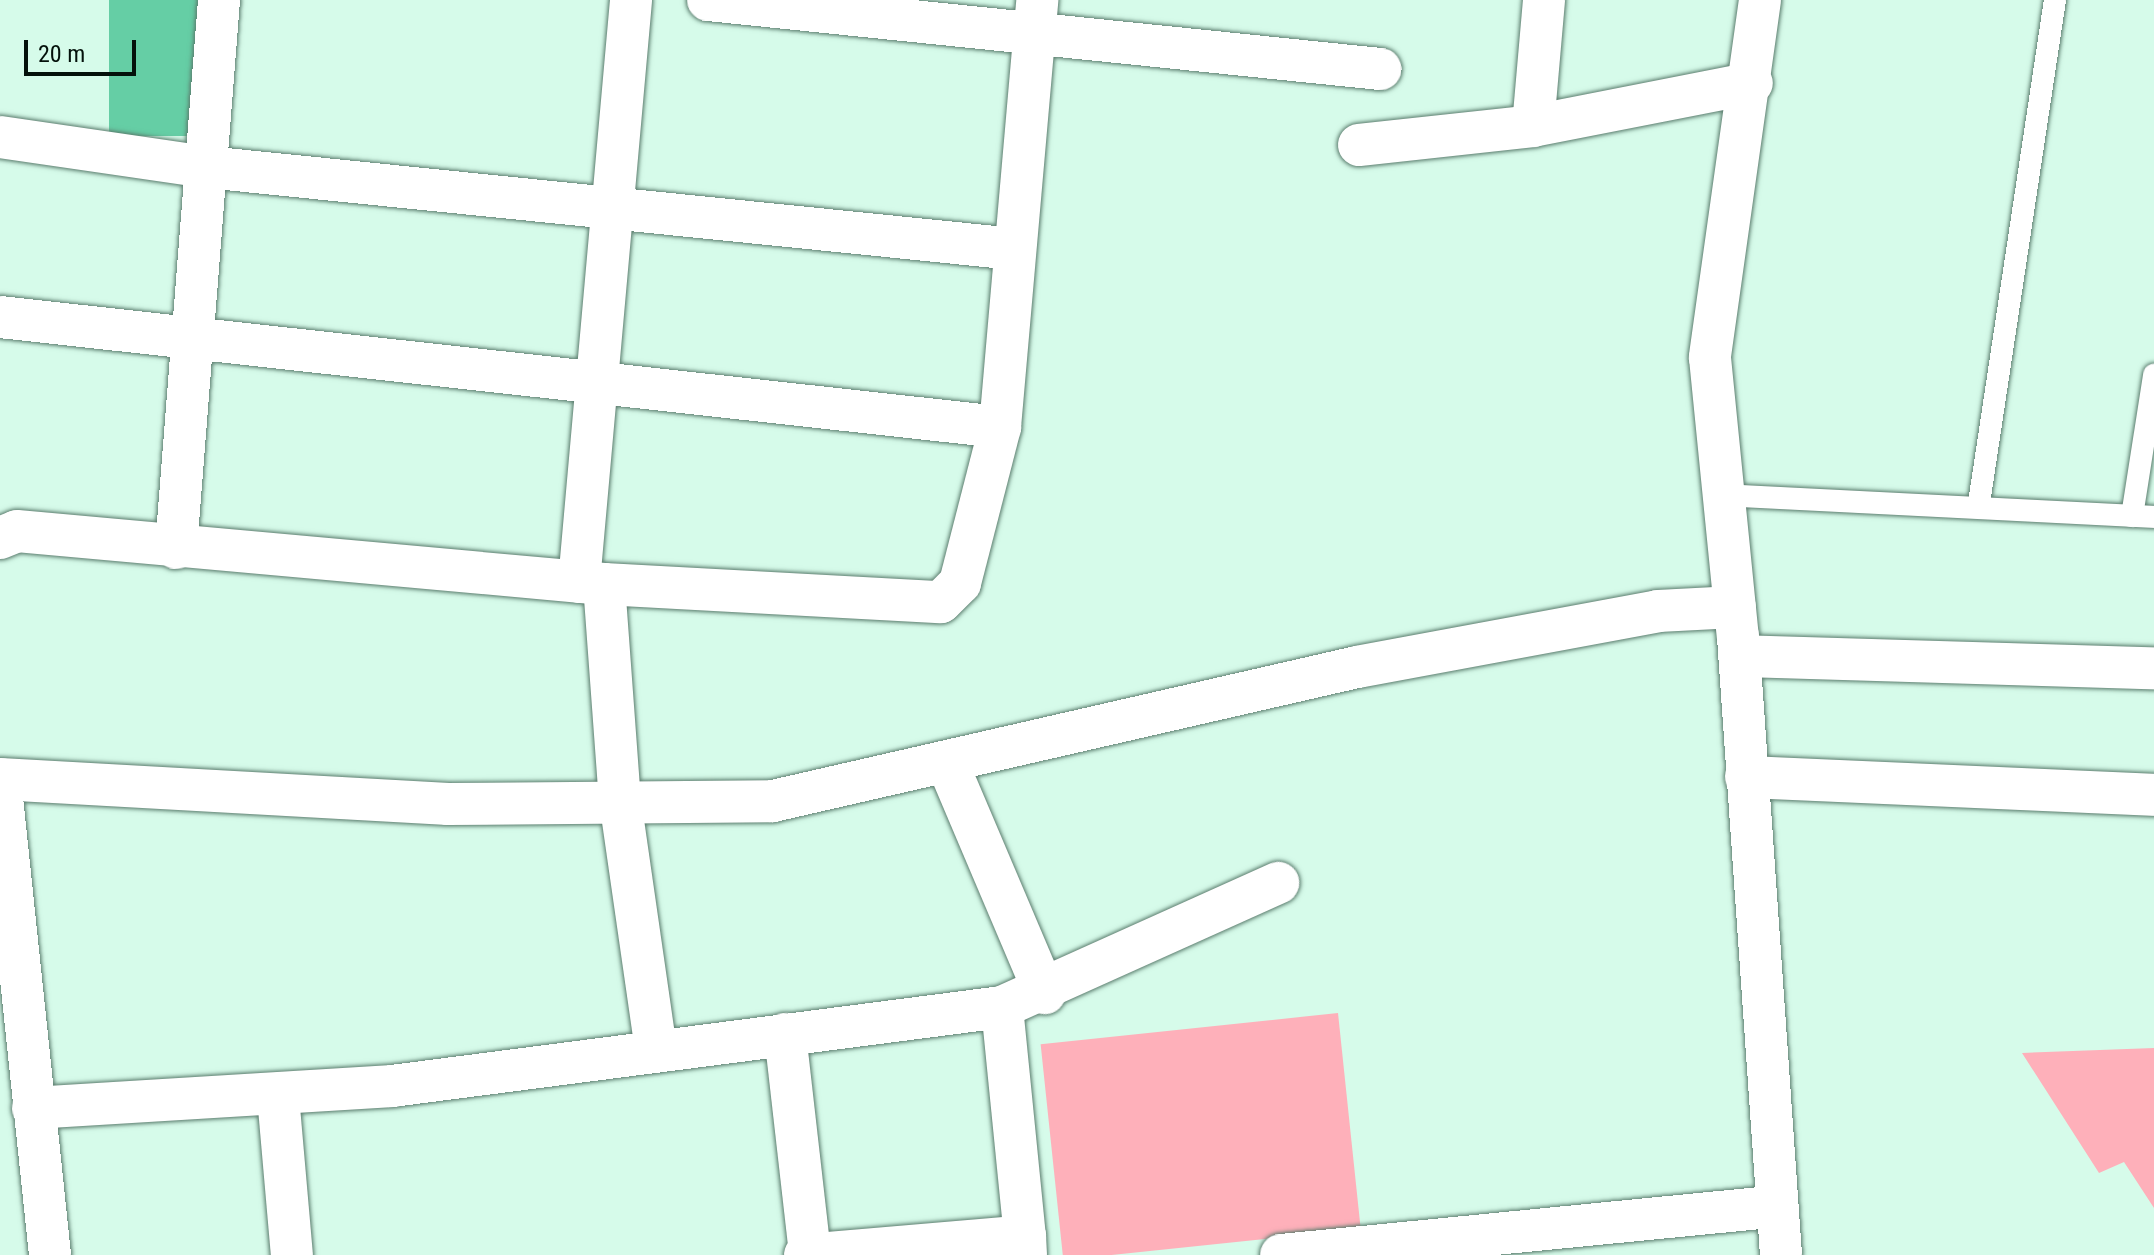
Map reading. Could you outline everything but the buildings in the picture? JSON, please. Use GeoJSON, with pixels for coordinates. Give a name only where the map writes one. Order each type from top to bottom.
{"type":"FeatureCollection","features":[{"type":"Feature","properties":{"kind":"street"},"geometry":{"type":"LineString","coordinates":[[176,548],[219,0]]}},
{"type":"Feature","properties":{"kind":"street"},"geometry":{"type":"LineString","coordinates":[[631,0],[597,380],[592,583],[656,1050]]}},
{"type":"Feature","properties":{"kind":"street"},"geometry":{"type":"LineString","coordinates":[[708,0],[1035,17],[1380,69]]}},
{"type":"Feature","properties":{"kind":"street"},"geometry":{"type":"LineString","coordinates":[[1533,126],[1544,0]]}},
{"type":"Feature","properties":{"kind":"street"},"geometry":{"type":"LineString","coordinates":[[1760,0],[1752,83],[1710,358],[1740,656],[1781,1255]]}},
{"type":"Feature","properties":{"kind":"street"},"geometry":{"type":"LineString","coordinates":[[0,538],[17,531],[176,548],[592,583],[941,602],[960,583],[1000,427],[1035,17]]}},
{"type":"Feature","properties":{"kind":"street"},"geometry":{"type":"LineString","coordinates":[[1359,145],[1533,126],[1752,83]]}},
{"type":"Feature","properties":{"kind":"street"},"geometry":{"type":"LineString","coordinates":[[0,137],[206,167],[1015,249]]}},
{"type":"Feature","properties":{"kind":"street"},"geometry":{"type":"LineString","coordinates":[[0,317],[192,342],[597,380],[1000,427]]}},
{"type":"Feature","properties":{"kind":"street"},"geometry":{"type":"LineString","coordinates":[[50,1255],[0,779],[448,804],[620,800],[773,801],[948,765],[1357,667],[1658,611],[1735,607]]}},
{"type":"Feature","properties":{"kind":"street"},"geometry":{"type":"LineString","coordinates":[[1740,656],[2154,668]]}},
{"type":"Feature","properties":{"kind":"street"},"geometry":{"type":"LineString","coordinates":[[948,765],[1045,993]]}},
{"type":"Feature","properties":{"kind":"street"},"geometry":{"type":"LineString","coordinates":[[1746,777],[2154,795]]}},
{"type":"Feature","properties":{"kind":"street"},"geometry":{"type":"LineString","coordinates":[[33,1108],[278,1096],[1002,1007],[1045,993],[1278,883]]}},
{"type":"Feature","properties":{"kind":"street"},"geometry":{"type":"LineString","coordinates":[[785,1034],[808,1255],[1026,1245],[1002,1007]]}},
{"type":"Feature","properties":{"kind":"street"},"geometry":{"type":"LineString","coordinates":[[278,1096],[292,1255]]}},
{"type":"Feature","properties":{"kind":"street"},"geometry":{"type":"LineString","coordinates":[[1281,1255],[1777,1206]]}},
{"type":"Feature","properties":{"kind":"lane"},"geometry":{"type":"LineString","coordinates":[[1979,503],[2055,0]]}},
{"type":"Feature","properties":{"kind":"lane"},"geometry":{"type":"LineString","coordinates":[[1722,495],[1979,503],[2143,516],[2154,375]]}},
{"type":"Feature","properties":{"kind":"shaded area"},"geometry":{"type":"Polygon","coordinates":[[[1338,1013],[1361,1229],[1112,1255],[1063,1255],[1041,1044],[1338,1013]]]}},
{"type":"Feature","properties":{"kind":"shaded area"},"geometry":{"type":"Polygon","coordinates":[[[2154,1048],[2154,1208],[2124,1162],[2099,1173],[2022,1053],[2154,1048]]]}}]}
